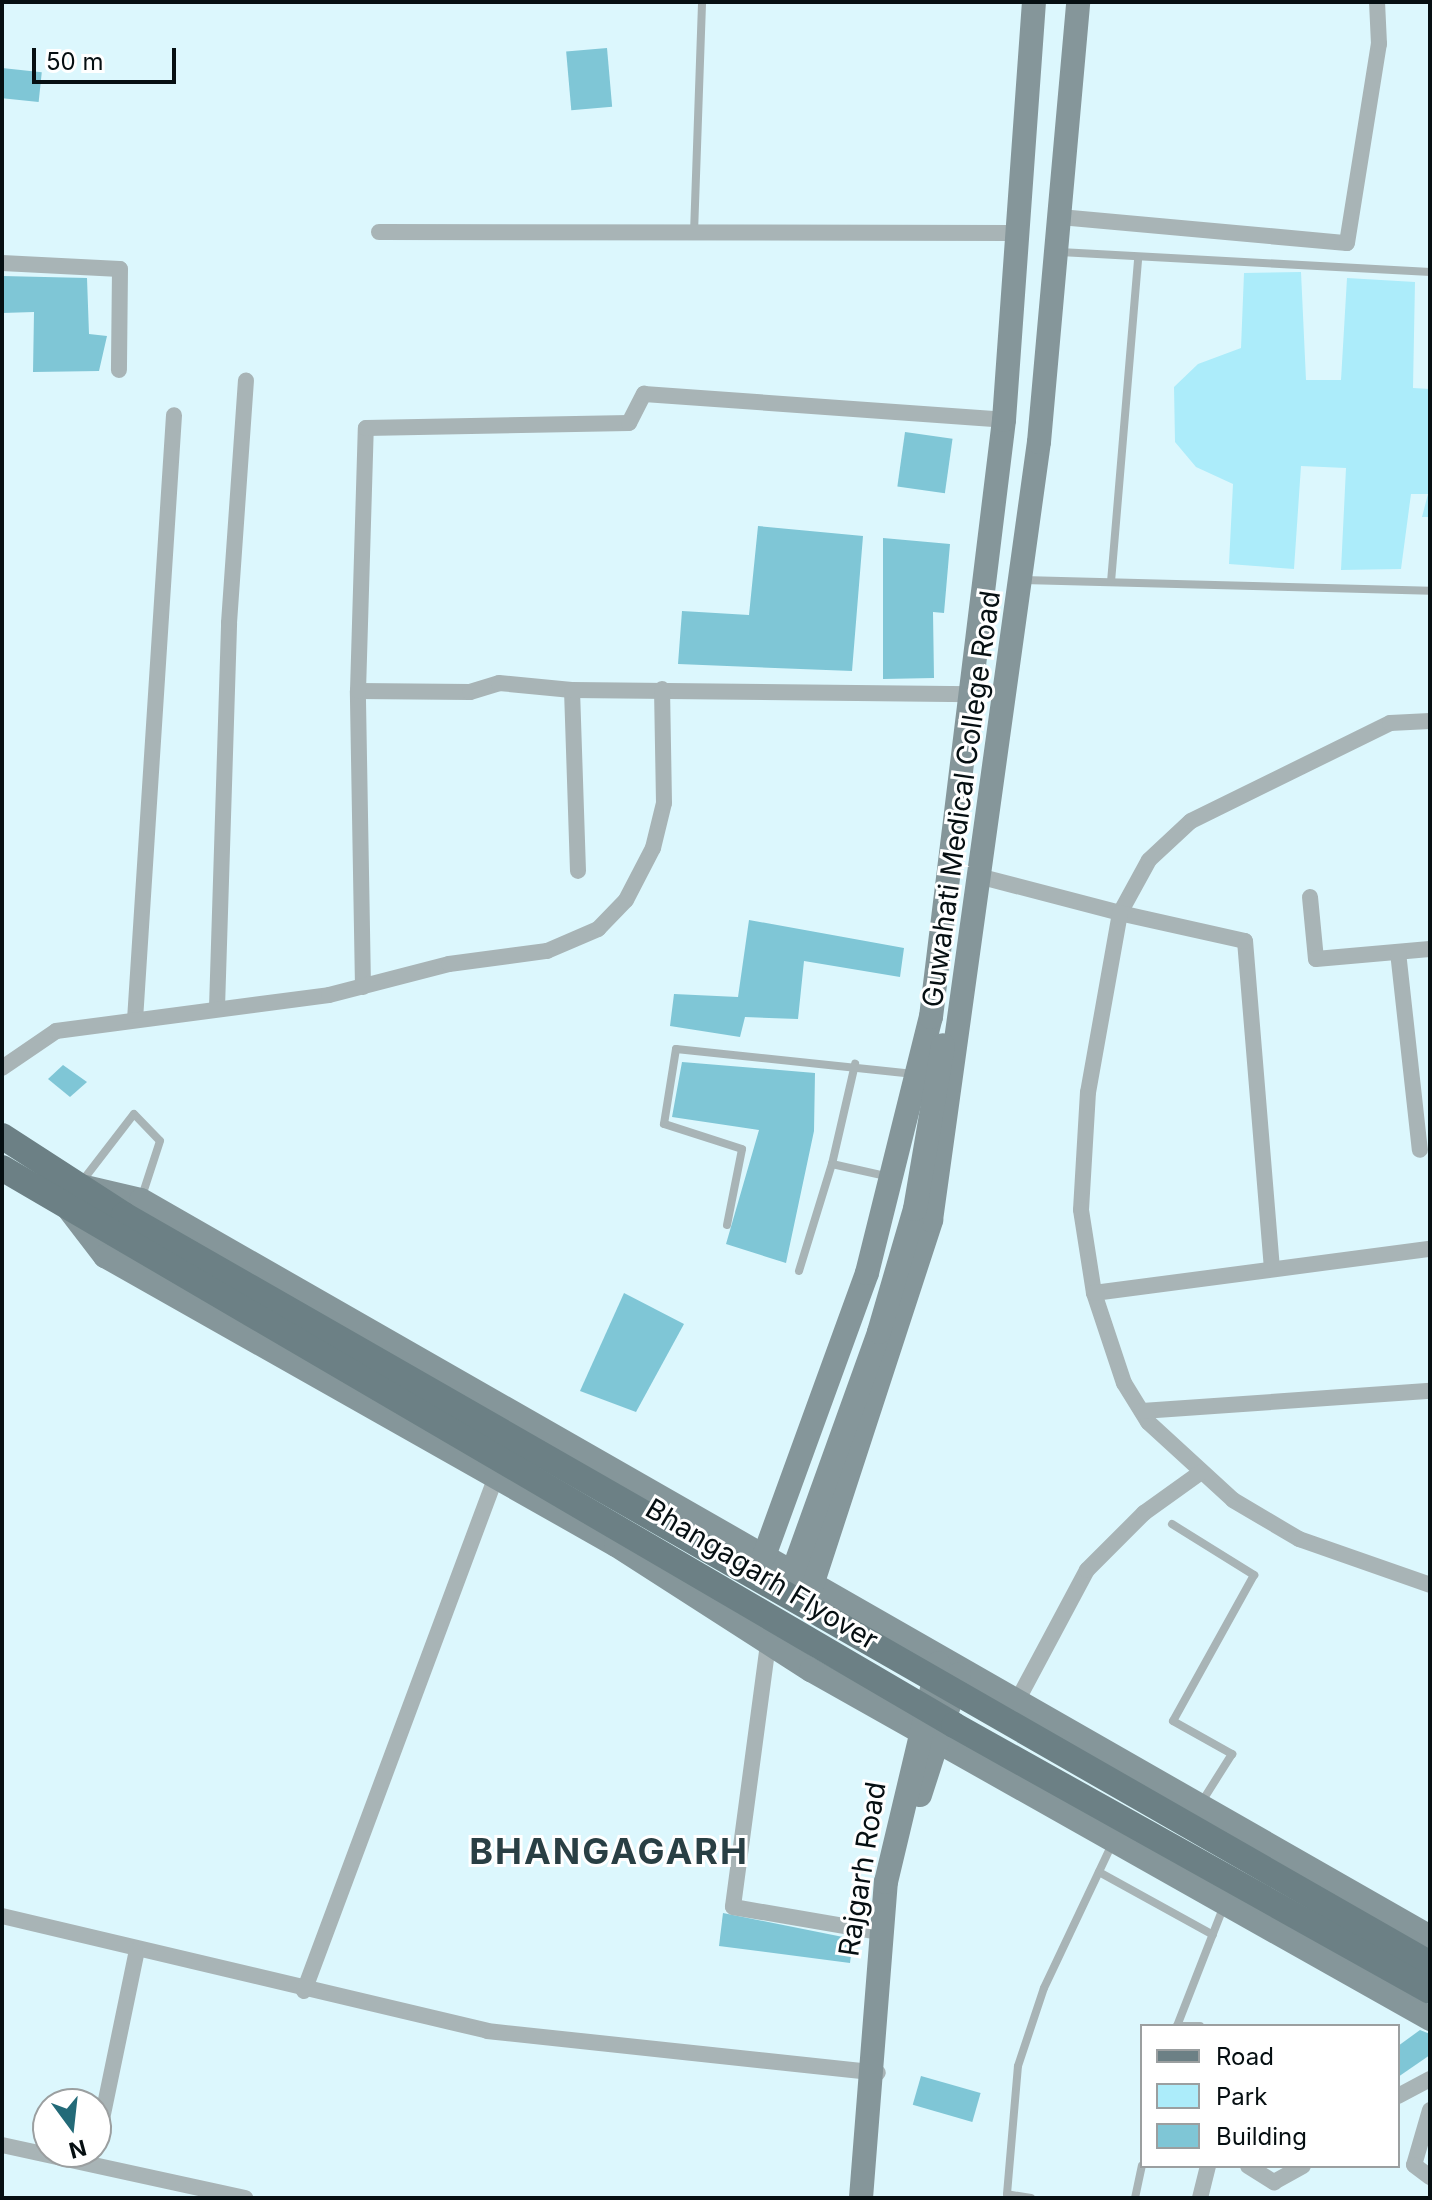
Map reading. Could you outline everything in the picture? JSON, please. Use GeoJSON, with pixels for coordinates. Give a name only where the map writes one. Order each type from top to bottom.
{"type":"FeatureCollection","features":[{"type":"Feature","properties":{"kind":"main road","name":"Guwahati Medical College Road"},"geometry":{"type":"LineString","coordinates":[[764,1556],[867,1273],[894,1178],[913,1075],[931,1017],[974,694],[1004,420],[1013,233],[1034,2]]}},
{"type":"Feature","properties":{"kind":"main road","name":"Guwahati Medical College Road"},"geometry":{"type":"LineString","coordinates":[[812,1585],[931,1220],[962,1021],[1021,580],[1060,217],[1078,2]]}},
{"type":"Feature","properties":{"kind":"main road"},"geometry":{"type":"LineString","coordinates":[[931,1017],[943,1045]]}},
{"type":"Feature","properties":{"kind":"main road"},"geometry":{"type":"LineString","coordinates":[[785,1595],[879,1332],[915,1209],[943,1045],[962,1021]]}},
{"type":"Feature","properties":{"kind":"main road"},"geometry":{"type":"LineString","coordinates":[[2,1136],[72,1195],[105,1256],[495,1479],[768,1644],[926,1733],[1221,1914],[1430,2019]]}},
{"type":"Feature","properties":{"kind":"main road"},"geometry":{"type":"LineString","coordinates":[[2,1168],[72,1195]]}},
{"type":"Feature","properties":{"kind":"main road","name":"Bhangagarh Flyover"},"geometry":{"type":"LineString","coordinates":[[72,1195],[128,1217],[1430,1964]]}},
{"type":"Feature","properties":{"kind":"main road"},"geometry":{"type":"LineString","coordinates":[[128,1217],[764,1556],[949,1666],[1200,1804],[1430,1937]]}},
{"type":"Feature","properties":{"kind":"main road","name":"Bhangagarh Flyover"},"geometry":{"type":"LineString","coordinates":[[128,1217],[927,1710],[1430,1991]]}},
{"type":"Feature","properties":{"kind":"main road"},"geometry":{"type":"LineString","coordinates":[[685,1592],[716,1531]]}},
{"type":"Feature","properties":{"kind":"main road","name":"Rajgarh Road"},"geometry":{"type":"LineString","coordinates":[[861,2198],[872,2078],[880,1932],[926,1733],[949,1666]]}},
{"type":"Feature","properties":{"kind":"main road","name":"Rajgarh Road"},"geometry":{"type":"LineString","coordinates":[[872,2078],[926,1733]]}},
{"type":"Feature","properties":{"kind":"street"},"geometry":{"type":"LineString","coordinates":[[1060,217],[1347,243],[1379,44],[1377,2]]}},
{"type":"Feature","properties":{"kind":"street"},"geometry":{"type":"LineString","coordinates":[[379,232],[1013,233]]}},
{"type":"Feature","properties":{"kind":"street"},"geometry":{"type":"LineString","coordinates":[[2,263],[120,269],[119,370]]}},
{"type":"Feature","properties":{"kind":"street"},"geometry":{"type":"LineString","coordinates":[[217,1008],[229,623],[246,381]]}},
{"type":"Feature","properties":{"kind":"street"},"geometry":{"type":"LineString","coordinates":[[363,987],[358,691],[366,428],[629,423],[644,394],[1004,420]]}},
{"type":"Feature","properties":{"kind":"street"},"geometry":{"type":"LineString","coordinates":[[135,1020],[174,415]]}},
{"type":"Feature","properties":{"kind":"street"},"geometry":{"type":"LineString","coordinates":[[358,691],[470,692],[499,683],[572,690],[974,694]]}},
{"type":"Feature","properties":{"kind":"street"},"geometry":{"type":"LineString","coordinates":[[2,1068],[56,1031],[363,987],[449,964],[547,951],[598,929],[626,900],[653,848],[664,803],[662,689]]}},
{"type":"Feature","properties":{"kind":"street"},"geometry":{"type":"LineString","coordinates":[[572,690],[578,871]]}},
{"type":"Feature","properties":{"kind":"street"},"geometry":{"type":"LineString","coordinates":[[1430,721],[1390,723],[1191,821],[1149,860],[1120,913],[1088,1092],[1081,1210],[1094,1293],[1124,1383],[1142,1411],[1233,1500],[1299,1539],[1430,1585]]}},
{"type":"Feature","properties":{"kind":"street"},"geometry":{"type":"LineString","coordinates":[[982,877],[1245,941],[1272,1269]]}},
{"type":"Feature","properties":{"kind":"street"},"geometry":{"type":"LineString","coordinates":[[1310,897],[1316,959],[1430,949]]}},
{"type":"Feature","properties":{"kind":"street"},"geometry":{"type":"LineString","coordinates":[[1398,952],[1420,1150]]}},
{"type":"Feature","properties":{"kind":"street"},"geometry":{"type":"LineString","coordinates":[[1094,1293],[1430,1249]]}},
{"type":"Feature","properties":{"kind":"street"},"geometry":{"type":"LineString","coordinates":[[1142,1411],[1430,1391]]}},
{"type":"Feature","properties":{"kind":"street"},"geometry":{"type":"LineString","coordinates":[[1016,1703],[1087,1570],[1144,1513],[1201,1472]]}},
{"type":"Feature","properties":{"kind":"street"},"geometry":{"type":"LineString","coordinates":[[304,1991],[495,1479]]}},
{"type":"Feature","properties":{"kind":"street"},"geometry":{"type":"LineString","coordinates":[[768,1644],[733,1907],[880,1932]]}},
{"type":"Feature","properties":{"kind":"street"},"geometry":{"type":"LineString","coordinates":[[2,1916],[304,1991],[487,2031],[872,2078]]}},
{"type":"Feature","properties":{"kind":"street"},"geometry":{"type":"LineString","coordinates":[[108,2088],[137,1950]]}},
{"type":"Feature","properties":{"kind":"street"},"geometry":{"type":"LineString","coordinates":[[1400,2095],[1430,2079]]}},
{"type":"Feature","properties":{"kind":"street"},"geometry":{"type":"LineString","coordinates":[[1430,2110],[1414,2165],[1430,2177]]}},
{"type":"Feature","properties":{"kind":"street"},"geometry":{"type":"LineString","coordinates":[[2,2145],[32,2148]]}},
{"type":"Feature","properties":{"kind":"street"},"geometry":{"type":"LineString","coordinates":[[112,2160],[245,2198]]}},
{"type":"Feature","properties":{"kind":"street"},"geometry":{"type":"LineString","coordinates":[[1200,2198],[1208,2168]]}},
{"type":"Feature","properties":{"kind":"street"},"geometry":{"type":"LineString","coordinates":[[1251,2168],[1274,2182],[1299,2168]]}},
{"type":"Feature","properties":{"kind":"lane"},"geometry":{"type":"LineString","coordinates":[[694,234],[702,2]]}},
{"type":"Feature","properties":{"kind":"lane"},"geometry":{"type":"LineString","coordinates":[[1056,251],[1138,259],[1430,272]]}},
{"type":"Feature","properties":{"kind":"lane"},"geometry":{"type":"LineString","coordinates":[[1111,582],[1138,259]]}},
{"type":"Feature","properties":{"kind":"lane"},"geometry":{"type":"LineString","coordinates":[[1021,580],[1430,591]]}},
{"type":"Feature","properties":{"kind":"lane"},"geometry":{"type":"LineString","coordinates":[[727,1225],[742,1149],[664,1124],[676,1049],[855,1064],[913,1075]]}},
{"type":"Feature","properties":{"kind":"lane"},"geometry":{"type":"LineString","coordinates":[[799,1271],[832,1164],[855,1064]]}},
{"type":"Feature","properties":{"kind":"lane"},"geometry":{"type":"LineString","coordinates":[[72,1195],[134,1114],[160,1141],[128,1217]]}},
{"type":"Feature","properties":{"kind":"lane"},"geometry":{"type":"LineString","coordinates":[[832,1164],[894,1178]]}},
{"type":"Feature","properties":{"kind":"lane"},"geometry":{"type":"LineString","coordinates":[[1172,1524],[1254,1575],[1173,1721],[1232,1754],[1200,1804]]}},
{"type":"Feature","properties":{"kind":"lane"},"geometry":{"type":"LineString","coordinates":[[1031,2198],[1007,2194],[1018,2066],[1044,1988],[1110,1848]]}},
{"type":"Feature","properties":{"kind":"lane"},"geometry":{"type":"LineString","coordinates":[[1099,1872],[1213,1935]]}},
{"type":"Feature","properties":{"kind":"lane"},"geometry":{"type":"LineString","coordinates":[[1178,2024],[1221,1914]]}},
{"type":"Feature","properties":{"kind":"lane"},"geometry":{"type":"LineString","coordinates":[[1135,2198],[1142,2168]]}},
{"type":"Feature","properties":{"kind":"green space"},"geometry":{"type":"Polygon","coordinates":[[[1301,272],[1306,380],[1341,380],[1347,278],[1415,282],[1413,388],[1430,389],[1430,517],[1422,517],[1428,494],[1411,494],[1401,569],[1341,570],[1346,468],[1301,466],[1294,569],[1229,564],[1233,484],[1196,467],[1175,442],[1174,387],[1198,364],[1241,348],[1244,273],[1301,272]]]}},
{"type":"Feature","properties":{"kind":"building"},"geometry":{"type":"Polygon","coordinates":[[[607,48],[612,107],[571,110],[566,52],[607,48]]]}},
{"type":"Feature","properties":{"kind":"building"},"geometry":{"type":"Polygon","coordinates":[[[2,68],[42,72],[39,102],[2,98],[2,68]]]}},
{"type":"Feature","properties":{"kind":"building"},"geometry":{"type":"Polygon","coordinates":[[[2,276],[87,278],[89,334],[107,336],[99,371],[33,372],[34,312],[2,313],[2,276]]]}},
{"type":"Feature","properties":{"kind":"building"},"geometry":{"type":"Polygon","coordinates":[[[905,432],[953,439],[945,493],[897,486],[905,432]]]}},
{"type":"Feature","properties":{"kind":"building"},"geometry":{"type":"Polygon","coordinates":[[[758,526],[863,536],[852,671],[678,664],[682,611],[749,615],[758,526]]]}},
{"type":"Feature","properties":{"kind":"building"},"geometry":{"type":"Polygon","coordinates":[[[883,538],[950,544],[944,613],[933,612],[934,678],[883,679],[883,538]]]}},
{"type":"Feature","properties":{"kind":"building"},"geometry":{"type":"Polygon","coordinates":[[[749,920],[904,948],[900,977],[804,961],[798,1019],[745,1017],[740,1037],[670,1026],[674,994],[738,997],[749,920]]]}},
{"type":"Feature","properties":{"kind":"building"},"geometry":{"type":"Polygon","coordinates":[[[682,1062],[815,1073],[814,1131],[786,1263],[726,1244],[759,1130],[672,1117],[682,1062]]]}},
{"type":"Feature","properties":{"kind":"building"},"geometry":{"type":"Polygon","coordinates":[[[63,1065],[87,1082],[70,1097],[48,1079],[63,1065]]]}},
{"type":"Feature","properties":{"kind":"building"},"geometry":{"type":"Polygon","coordinates":[[[624,1293],[684,1324],[636,1412],[580,1391],[624,1293]]]}},
{"type":"Feature","properties":{"kind":"building"},"geometry":{"type":"Polygon","coordinates":[[[723,1913],[853,1939],[850,1963],[719,1946],[723,1913]]]}},
{"type":"Feature","properties":{"kind":"building"},"geometry":{"type":"Polygon","coordinates":[[[1420,2030],[1430,2034],[1430,2055],[1400,2076],[1400,2045],[1420,2030]]]}},
{"type":"Feature","properties":{"kind":"building"},"geometry":{"type":"Polygon","coordinates":[[[921,2076],[981,2093],[972,2122],[913,2105],[921,2076]]]}},
{"type":"Feature","properties":{"kind":"district","name":"BHANGAGARH"},"geometry":{"type":"Point","coordinates":[609,1852]}}]}
